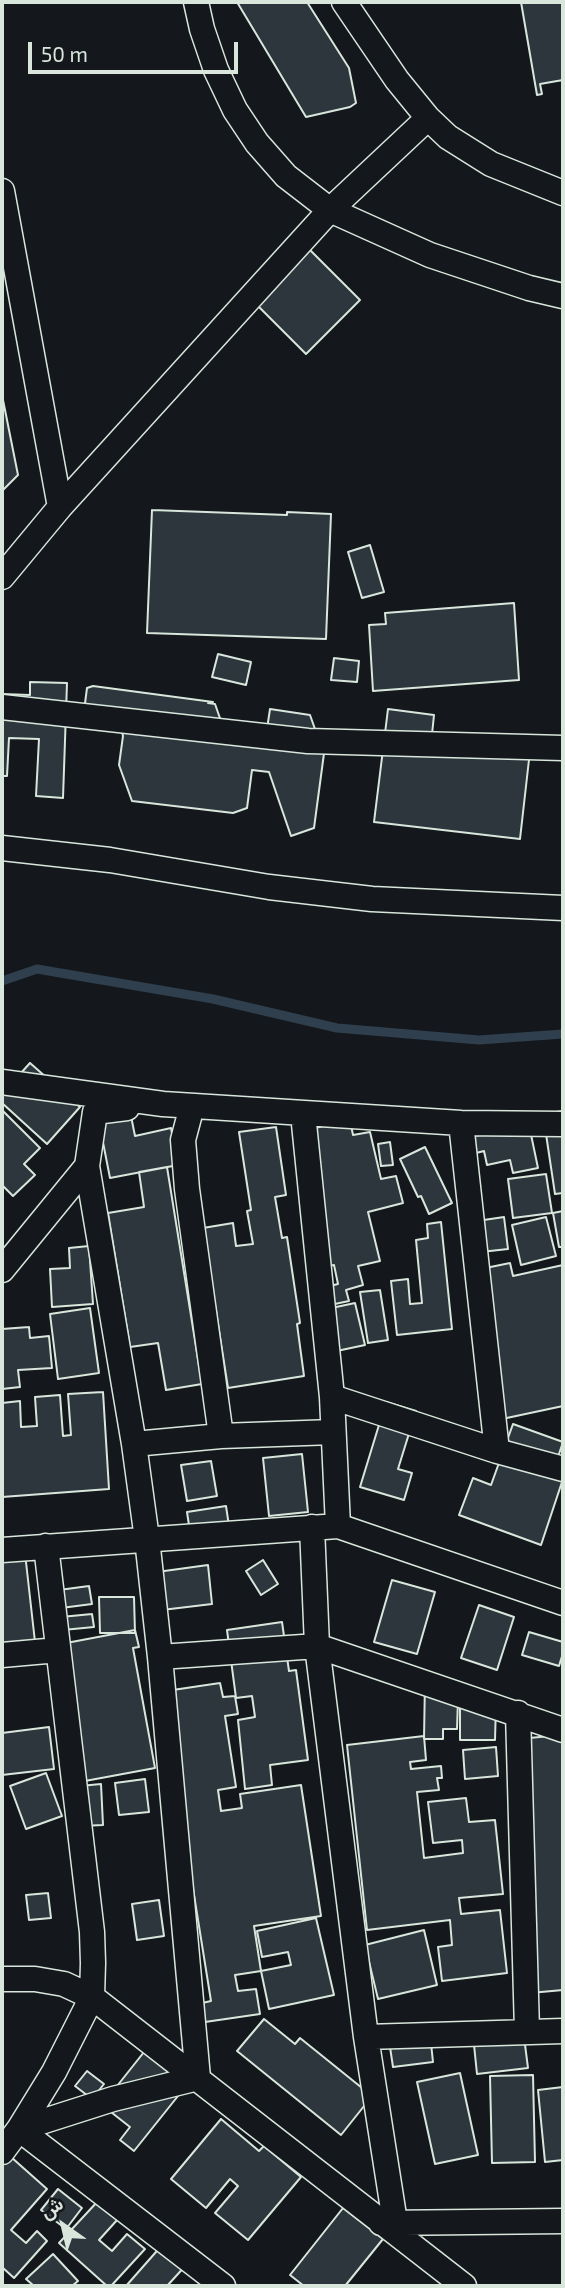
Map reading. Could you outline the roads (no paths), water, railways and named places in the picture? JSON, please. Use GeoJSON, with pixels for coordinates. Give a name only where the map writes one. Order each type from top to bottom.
{"type":"FeatureCollection","features":[{"type":"Feature","properties":{"kind":"street"},"geometry":{"type":"LineString","coordinates":[[196,2],[216,70],[242,121],[286,176],[330,210],[430,255],[563,296]]}},
{"type":"Feature","properties":{"kind":"street"},"geometry":{"type":"LineString","coordinates":[[344,2],[397,80],[428,118],[448,137],[491,164],[563,193]]}},
{"type":"Feature","properties":{"kind":"street"},"geometry":{"type":"LineString","coordinates":[[2,578],[60,507],[330,210],[428,118]]}},
{"type":"Feature","properties":{"kind":"street"},"geometry":{"type":"LineString","coordinates":[[2,191],[60,507]]}},
{"type":"Feature","properties":{"kind":"street"},"geometry":{"type":"LineString","coordinates":[[2,707],[308,741],[563,747]]}},
{"type":"Feature","properties":{"kind":"street"},"geometry":{"type":"LineString","coordinates":[[2,848],[110,860],[269,887],[372,899],[563,908]]}},
{"type":"Feature","properties":{"kind":"street"},"geometry":{"type":"LineString","coordinates":[[2,1082],[163,1104],[461,1122],[563,1124]]}},
{"type":"Feature","properties":{"kind":"street"},"geometry":{"type":"LineString","coordinates":[[163,1104],[94,1112],[87,1166],[134,1444],[147,1539],[198,2078]]}},
{"type":"Feature","properties":{"kind":"street"},"geometry":{"type":"LineString","coordinates":[[192,1106],[183,1140],[184,1152],[221,1436]]}},
{"type":"Feature","properties":{"kind":"street"},"geometry":{"type":"LineString","coordinates":[[303,1114],[331,1397],[338,1526]]}},
{"type":"Feature","properties":{"kind":"street"},"geometry":{"type":"LineString","coordinates":[[461,1122],[497,1451]]}},
{"type":"Feature","properties":{"kind":"street"},"geometry":{"type":"LineString","coordinates":[[2,1270],[87,1166]]}},
{"type":"Feature","properties":{"kind":"street"},"geometry":{"type":"LineString","coordinates":[[331,1397],[497,1451],[563,1469]]}},
{"type":"Feature","properties":{"kind":"street"},"geometry":{"type":"LineString","coordinates":[[134,1444],[221,1436],[333,1432]]}},
{"type":"Feature","properties":{"kind":"street"},"geometry":{"type":"LineString","coordinates":[[2,1550],[338,1526],[563,1603]]}},
{"type":"Feature","properties":{"kind":"street"},"geometry":{"type":"LineString","coordinates":[[312,1527],[317,1646],[388,2223]]}},
{"type":"Feature","properties":{"kind":"street"},"geometry":{"type":"LineString","coordinates":[[2,2152],[54,2072],[92,1997],[92,1932],[46,1546]]}},
{"type":"Feature","properties":{"kind":"street"},"geometry":{"type":"LineString","coordinates":[[160,1657],[317,1646],[563,1730]]}},
{"type":"Feature","properties":{"kind":"street"},"geometry":{"type":"LineString","coordinates":[[2,1655],[58,1650]]}},
{"type":"Feature","properties":{"kind":"street"},"geometry":{"type":"LineString","coordinates":[[518,1713],[527,2031]]}},
{"type":"Feature","properties":{"kind":"street"},"geometry":{"type":"LineString","coordinates":[[2,1979],[35,1979],[64,1984],[92,1997],[388,2223],[455,2283]]}},
{"type":"Feature","properties":{"kind":"street"},"geometry":{"type":"LineString","coordinates":[[366,2037],[563,2031]]}},
{"type":"Feature","properties":{"kind":"street"},"geometry":{"type":"LineString","coordinates":[[19,2129],[113,2099],[198,2078]]}},
{"type":"Feature","properties":{"kind":"street"},"geometry":{"type":"LineString","coordinates":[[19,2129],[223,2286]]}},
{"type":"Feature","properties":{"kind":"street"},"geometry":{"type":"LineString","coordinates":[[388,2223],[563,2221]]}},
{"type":"Feature","properties":{"kind":"waterway"},"geometry":{"type":"LineString","coordinates":[[2,981],[37,969],[213,999],[337,1028],[479,1040],[563,1034]]}}]}
